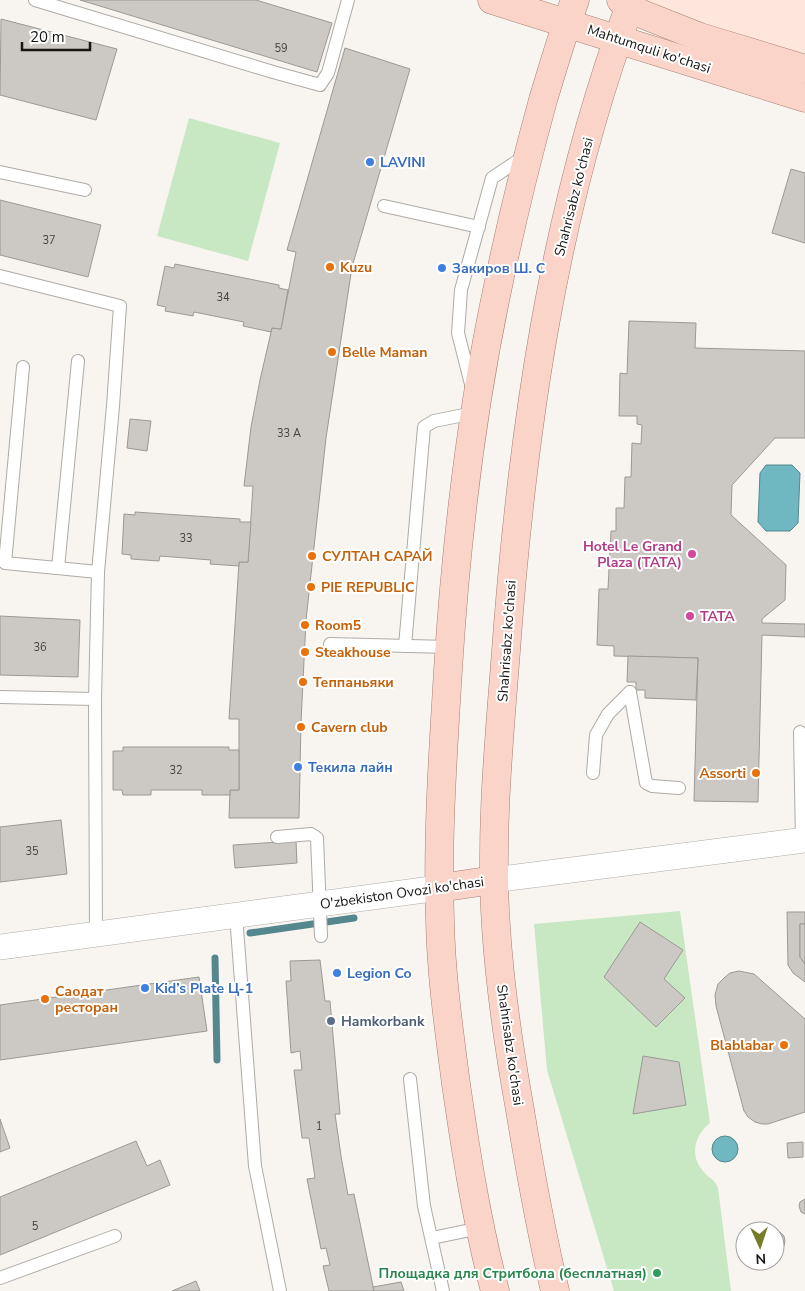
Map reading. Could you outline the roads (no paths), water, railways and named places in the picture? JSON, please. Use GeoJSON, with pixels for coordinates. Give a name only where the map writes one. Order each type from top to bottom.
{"type":"FeatureCollection","features":[{"type":"Feature","properties":{"kind":"main road","name":"Mahtumquli ko'chasi"},"geometry":{"type":"LineString","coordinates":[[492,0],[571,11],[618,39],[805,98]]}},
{"type":"Feature","properties":{"kind":"main road","name":"Mahtumquli ko'chasi"},"geometry":{"type":"LineString","coordinates":[[627,3],[700,37],[805,69]]}},
{"type":"Feature","properties":{"kind":"main road"},"geometry":{"type":"LineString","coordinates":[[494,1291],[466,1152],[450,1035],[440,926],[440,810],[455,568],[475,409],[508,234],[529,153],[571,11],[627,3]]}},
{"type":"Feature","properties":{"kind":"main road","name":"Shahrisabz ko'chasi"},"geometry":{"type":"LineString","coordinates":[[555,1291],[535,1197],[507,1033],[496,938],[494,880],[496,799],[511,583],[523,471],[538,360],[560,248],[589,136],[627,3]]}},
{"type":"Feature","properties":{"kind":"main road","name":"O'zbekiston Ovozi ko'chasi"},"geometry":{"type":"LineString","coordinates":[[439,888],[494,880]]}},
{"type":"Feature","properties":{"kind":"street","name":"O'zbekiston Ovozi ko'chasi"},"geometry":{"type":"LineString","coordinates":[[494,880],[803,840]]}},
{"type":"Feature","properties":{"kind":"street","name":"O'zbekiston Ovozi ko'chasi"},"geometry":{"type":"LineString","coordinates":[[0,947],[439,888]]}},
{"type":"Feature","properties":{"kind":"lane"},"geometry":{"type":"LineString","coordinates":[[35,0],[320,85],[328,73],[348,0]]}},
{"type":"Feature","properties":{"kind":"lane"},"geometry":{"type":"LineString","coordinates":[[406,646],[424,427],[434,421],[475,409],[458,333],[461,290],[492,178],[529,153]]}},
{"type":"Feature","properties":{"kind":"lane"},"geometry":{"type":"LineString","coordinates":[[0,172],[86,190]]}},
{"type":"Feature","properties":{"kind":"lane"},"geometry":{"type":"LineString","coordinates":[[384,206],[478,227]]}},
{"type":"Feature","properties":{"kind":"lane"},"geometry":{"type":"LineString","coordinates":[[0,276],[120,306],[98,572],[95,698],[96,934]]}},
{"type":"Feature","properties":{"kind":"lane"},"geometry":{"type":"LineString","coordinates":[[58,568],[78,361]]}},
{"type":"Feature","properties":{"kind":"lane"},"geometry":{"type":"LineString","coordinates":[[23,368],[5,563],[98,572]]}},
{"type":"Feature","properties":{"kind":"lane"},"geometry":{"type":"LineString","coordinates":[[330,644],[449,647]]}},
{"type":"Feature","properties":{"kind":"lane"},"geometry":{"type":"LineString","coordinates":[[594,774],[596,734],[608,714],[630,692],[646,783],[652,786],[679,788]]}},
{"type":"Feature","properties":{"kind":"lane"},"geometry":{"type":"LineString","coordinates":[[0,697],[95,698]]}},
{"type":"Feature","properties":{"kind":"lane"},"geometry":{"type":"LineString","coordinates":[[800,732],[803,840]]}},
{"type":"Feature","properties":{"kind":"lane"},"geometry":{"type":"LineString","coordinates":[[277,837],[311,834],[316,838],[321,936]]}},
{"type":"Feature","properties":{"kind":"lane"},"geometry":{"type":"LineString","coordinates":[[236,915],[255,1166],[280,1291]]}},
{"type":"Feature","properties":{"kind":"lane"},"geometry":{"type":"LineString","coordinates":[[410,1079],[424,1206],[443,1291]]}},
{"type":"Feature","properties":{"kind":"lane"},"geometry":{"type":"LineString","coordinates":[[432,1238],[480,1228]]}},
{"type":"Feature","properties":{"kind":"lane"},"geometry":{"type":"LineString","coordinates":[[0,1278],[115,1236]]}},
{"type":"Feature","properties":{"kind":"water"},"geometry":{"type":"Polygon","coordinates":[[[766,465],[792,465],[800,473],[798,523],[790,531],[766,531],[758,522],[760,473],[766,465]]]}},
{"type":"Feature","properties":{"kind":"water"},"geometry":{"type":"Polygon","coordinates":[[[725,1136],[734,1140],[738,1149],[734,1158],[725,1162],[716,1158],[712,1149],[716,1140],[725,1136]]]}},
{"type":"Feature","properties":{"kind":"waterway"},"geometry":{"type":"LineString","coordinates":[[250,933],[354,918]]}},
{"type":"Feature","properties":{"kind":"waterway"},"geometry":{"type":"LineString","coordinates":[[215,958],[217,1060]]}},
{"type":"Feature","properties":{"kind":"place","name":"LAVINI"},"geometry":{"type":"Point","coordinates":[370,162]}},
{"type":"Feature","properties":{"kind":"place","name":"Kuzu"},"geometry":{"type":"Point","coordinates":[330,267]}},
{"type":"Feature","properties":{"kind":"place","name":"Закиров Ш. С"},"geometry":{"type":"Point","coordinates":[442,268]}},
{"type":"Feature","properties":{"kind":"place","name":"Belle Maman"},"geometry":{"type":"Point","coordinates":[332,352]}},
{"type":"Feature","properties":{"kind":"place","name":"Hotel Le Grand Plaza (TATA)"},"geometry":{"type":"Point","coordinates":[692,554]}},
{"type":"Feature","properties":{"kind":"place","name":"СУЛТАН САРАЙ"},"geometry":{"type":"Point","coordinates":[312,556]}},
{"type":"Feature","properties":{"kind":"place","name":"PIE REPUBLIC"},"geometry":{"type":"Point","coordinates":[311,587]}},
{"type":"Feature","properties":{"kind":"place","name":"ТАТА"},"geometry":{"type":"Point","coordinates":[690,616]}},
{"type":"Feature","properties":{"kind":"place","name":"Room5"},"geometry":{"type":"Point","coordinates":[305,625]}},
{"type":"Feature","properties":{"kind":"place","name":"Steakhouse"},"geometry":{"type":"Point","coordinates":[305,652]}},
{"type":"Feature","properties":{"kind":"place","name":"Теппаньяки"},"geometry":{"type":"Point","coordinates":[303,682]}},
{"type":"Feature","properties":{"kind":"place","name":"Cavern club"},"geometry":{"type":"Point","coordinates":[301,727]}},
{"type":"Feature","properties":{"kind":"place","name":"Текила лайн"},"geometry":{"type":"Point","coordinates":[298,767]}},
{"type":"Feature","properties":{"kind":"place","name":"Assorti"},"geometry":{"type":"Point","coordinates":[756,773]}},
{"type":"Feature","properties":{"kind":"place","name":"Legion Co"},"geometry":{"type":"Point","coordinates":[337,973]}},
{"type":"Feature","properties":{"kind":"place","name":"Kid’s Plate Ц-1"},"geometry":{"type":"Point","coordinates":[145,988]}},
{"type":"Feature","properties":{"kind":"place","name":"Саодат ресторан"},"geometry":{"type":"Point","coordinates":[45,999]}},
{"type":"Feature","properties":{"kind":"place","name":"Hamkorbank"},"geometry":{"type":"Point","coordinates":[331,1021]}},
{"type":"Feature","properties":{"kind":"place","name":"Blablabar"},"geometry":{"type":"Point","coordinates":[784,1045]}},
{"type":"Feature","properties":{"kind":"place","name":"Площадка для Стритбола (бесплатная)"},"geometry":{"type":"Point","coordinates":[657,1273]}}]}
